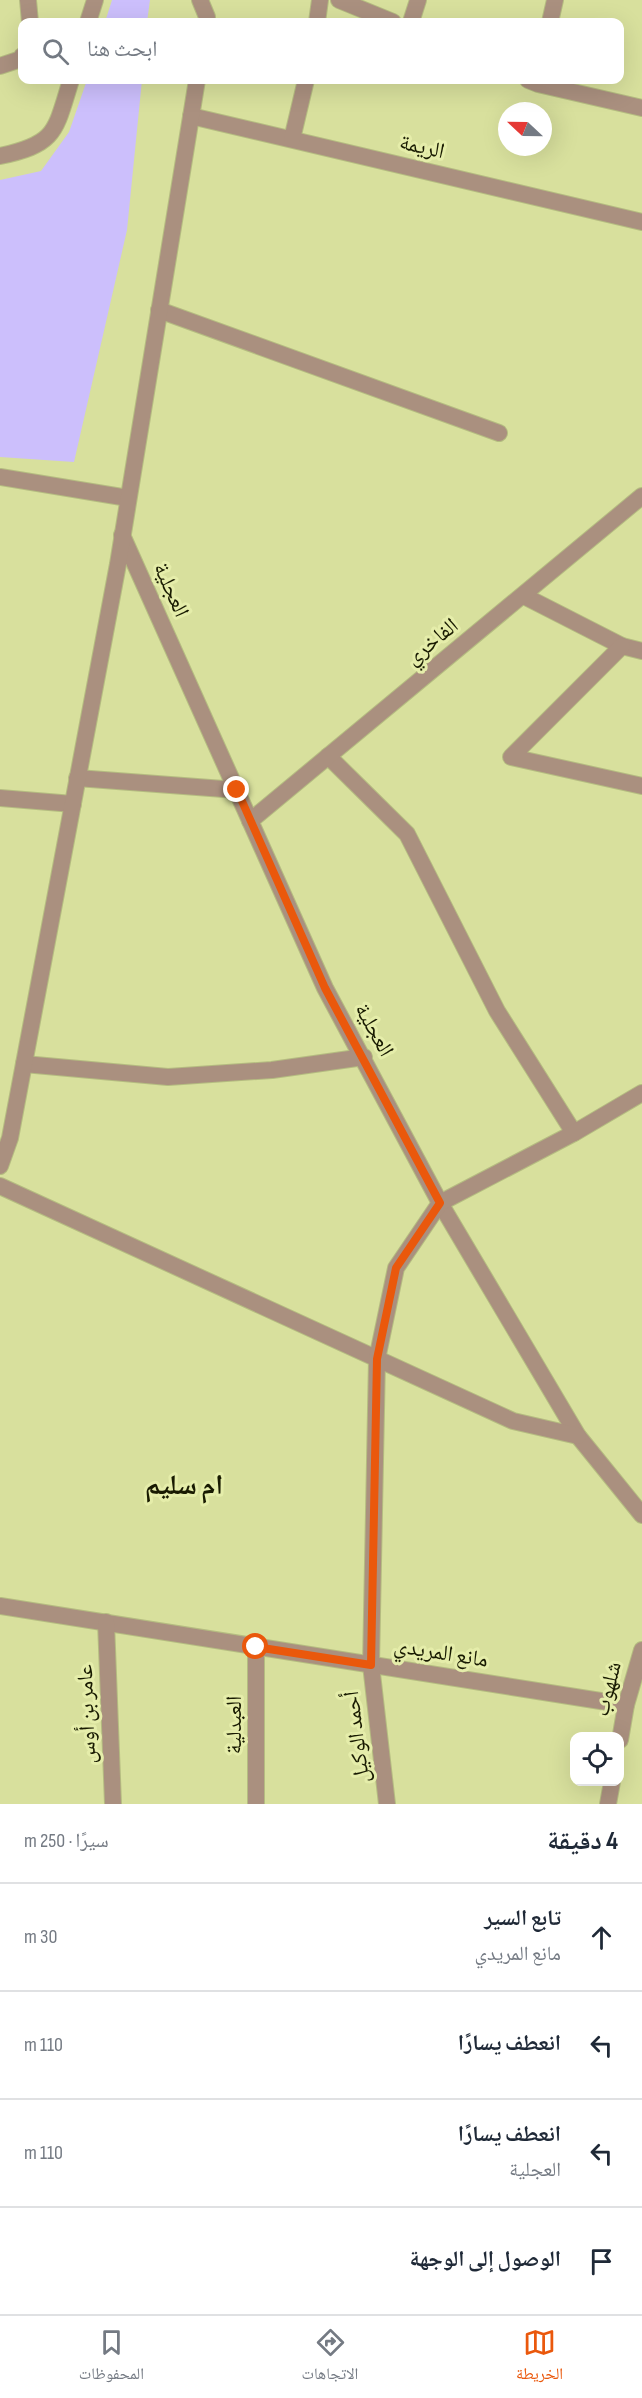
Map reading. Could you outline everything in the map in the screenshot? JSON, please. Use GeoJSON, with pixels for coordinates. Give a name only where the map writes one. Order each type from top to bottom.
{"type":"FeatureCollection","features":[{"type":"Feature","properties":{"kind":"street"},"geometry":{"type":"LineString","coordinates":[[28,0],[30,18]]}},
{"type":"Feature","properties":{"kind":"street"},"geometry":{"type":"LineString","coordinates":[[89,18],[95,0]]}},
{"type":"Feature","properties":{"kind":"street"},"geometry":{"type":"LineString","coordinates":[[200,0],[207,18]]}},
{"type":"Feature","properties":{"kind":"street"},"geometry":{"type":"LineString","coordinates":[[318,18],[320,0]]}},
{"type":"Feature","properties":{"kind":"street"},"geometry":{"type":"LineString","coordinates":[[339,0],[383,18]]}},
{"type":"Feature","properties":{"kind":"street"},"geometry":{"type":"LineString","coordinates":[[412,18],[418,0]]}},
{"type":"Feature","properties":{"kind":"street"},"geometry":{"type":"LineString","coordinates":[[551,18],[555,0]]}},
{"type":"Feature","properties":{"kind":"street"},"geometry":{"type":"LineString","coordinates":[[0,66],[18,60]]}},
{"type":"Feature","properties":{"kind":"street"},"geometry":{"type":"LineString","coordinates":[[0,156],[22,151],[45,141],[58,122],[70,84]]}},
{"type":"Feature","properties":{"kind":"street"},"geometry":{"type":"LineString","coordinates":[[0,1166],[10,1138],[122,535],[196,84]]}},
{"type":"Feature","properties":{"kind":"street"},"geometry":{"type":"LineString","coordinates":[[292,139],[305,84]]}},
{"type":"Feature","properties":{"kind":"street"},"geometry":{"type":"LineString","coordinates":[[547,84],[642,108]]}},
{"type":"Feature","properties":{"kind":"street","name":"الريمة"},"geometry":{"type":"LineString","coordinates":[[191,116],[642,222]]}},
{"type":"Feature","properties":{"kind":"street"},"geometry":{"type":"LineString","coordinates":[[159,310],[499,433]]}},
{"type":"Feature","properties":{"kind":"street"},"geometry":{"type":"LineString","coordinates":[[0,477],[128,498]]}},
{"type":"Feature","properties":{"kind":"street","name":"الفاخري"},"geometry":{"type":"LineString","coordinates":[[250,821],[642,496]]}},
{"type":"Feature","properties":{"kind":"street","name":"العجلية"},"geometry":{"type":"LineString","coordinates":[[122,535],[325,988],[364,1057],[440,1203],[578,1436],[642,1515]]}},
{"type":"Feature","properties":{"kind":"street"},"geometry":{"type":"LineString","coordinates":[[524,596],[622,646],[642,651]]}},
{"type":"Feature","properties":{"kind":"street"},"geometry":{"type":"LineString","coordinates":[[622,646],[511,757],[642,786]]}},
{"type":"Feature","properties":{"kind":"street"},"geometry":{"type":"LineString","coordinates":[[328,756],[407,834],[497,1011],[574,1133]]}},
{"type":"Feature","properties":{"kind":"street"},"geometry":{"type":"LineString","coordinates":[[77,778],[237,790]]}},
{"type":"Feature","properties":{"kind":"street"},"geometry":{"type":"LineString","coordinates":[[0,798],[73,804]]}},
{"type":"Feature","properties":{"kind":"street"},"geometry":{"type":"LineString","coordinates":[[24,1064],[168,1077],[272,1070],[364,1057]]}},
{"type":"Feature","properties":{"kind":"street"},"geometry":{"type":"LineString","coordinates":[[440,1203],[574,1133],[642,1093]]}},
{"type":"Feature","properties":{"kind":"street"},"geometry":{"type":"LineString","coordinates":[[0,1186],[513,1421],[578,1436]]}},
{"type":"Feature","properties":{"kind":"street","name":"أحمد الوكيل"},"geometry":{"type":"LineString","coordinates":[[387,1804],[371,1665],[377,1359],[396,1268],[440,1203]]}},
{"type":"Feature","properties":{"kind":"street","name":"مانع المريدي"},"geometry":{"type":"LineString","coordinates":[[0,1606],[626,1705]]}},
{"type":"Feature","properties":{"kind":"street","name":"عامر بن أوس"},"geometry":{"type":"LineString","coordinates":[[106,1622],[113,1804]]}},
{"type":"Feature","properties":{"kind":"street","name":"العبدلية"},"geometry":{"type":"LineString","coordinates":[[256,1647],[256,1804]]}},
{"type":"Feature","properties":{"kind":"street","name":"شلهوب"},"geometry":{"type":"LineString","coordinates":[[621,1732],[626,1705],[642,1650]]}},
{"type":"Feature","properties":{"kind":"street"},"geometry":{"type":"LineString","coordinates":[[608,1804],[611,1786]]}},
{"type":"Feature","properties":{"kind":"shaded area"},"geometry":{"type":"Polygon","coordinates":[[[112,0],[150,0],[148,18],[106,18],[112,0]]]}},
{"type":"Feature","properties":{"kind":"shaded area"},"geometry":{"type":"Polygon","coordinates":[[[86,84],[142,84],[127,230],[74,462],[0,457],[0,180],[41,171],[69,132],[86,84]]]}},
{"type":"Feature","properties":{"kind":"district","name":"ام سليم"},"geometry":{"type":"Point","coordinates":[184,1485]}},
{"type":"Feature","properties":{"kind":"route"},"geometry":{"type":"LineString","coordinates":[[237,790],[325,988],[364,1057],[440,1203],[396,1268],[377,1359],[371,1665],[256,1647]]}}]}
